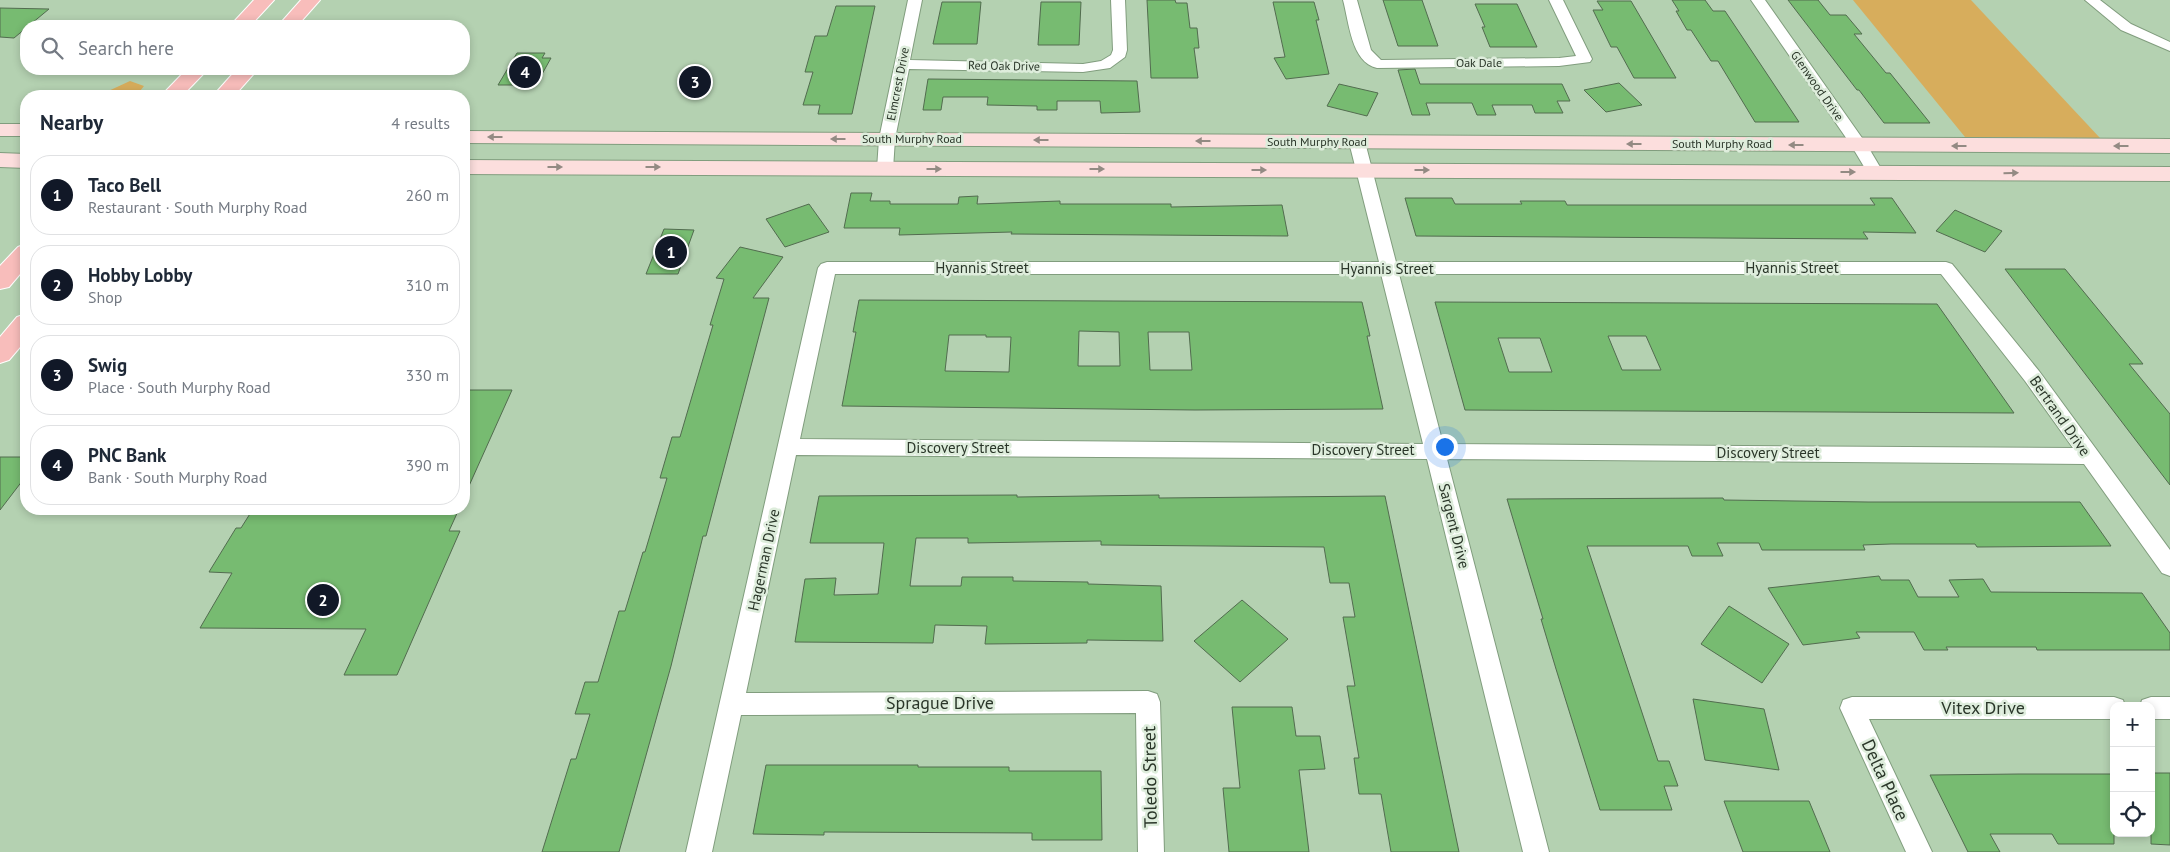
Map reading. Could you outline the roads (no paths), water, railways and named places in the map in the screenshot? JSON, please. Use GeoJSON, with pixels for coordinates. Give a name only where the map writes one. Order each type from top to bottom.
{"type":"FeatureCollection","features":[{"type":"Feature","properties":{"kind":"main road"},"geometry":{"type":"LineString","coordinates":[[245,20],[265,0]]}},
{"type":"Feature","properties":{"kind":"main road"},"geometry":{"type":"LineString","coordinates":[[293,20],[311,0]]}},
{"type":"Feature","properties":{"kind":"main road"},"geometry":{"type":"LineString","coordinates":[[177,90],[192,75]]}},
{"type":"Feature","properties":{"kind":"main road"},"geometry":{"type":"LineString","coordinates":[[229,90],[242,75]]}},
{"type":"Feature","properties":{"kind":"main road"},"geometry":{"type":"LineString","coordinates":[[0,130],[20,130]]}},
{"type":"Feature","properties":{"kind":"main road","name":"South Murphy Road"},"geometry":{"type":"LineString","coordinates":[[470,137],[887,138],[1859,146],[2170,146]]}},
{"type":"Feature","properties":{"kind":"main road"},"geometry":{"type":"LineString","coordinates":[[605,166],[618,138]]}},
{"type":"Feature","properties":{"kind":"main road"},"geometry":{"type":"LineString","coordinates":[[0,160],[20,161]]}},
{"type":"Feature","properties":{"kind":"main road","name":"South Murphy Road"},"geometry":{"type":"LineString","coordinates":[[470,167],[605,166],[885,169],[2170,174]]}},
{"type":"Feature","properties":{"kind":"main road"},"geometry":{"type":"LineString","coordinates":[[0,281],[20,259]]}},
{"type":"Feature","properties":{"kind":"main road"},"geometry":{"type":"LineString","coordinates":[[0,354],[20,329]]}},
{"type":"Feature","properties":{"kind":"street","name":"Elmcrest Drive"},"geometry":{"type":"LineString","coordinates":[[885,169],[887,138],[915,0]]}},
{"type":"Feature","properties":{"kind":"street","name":"Red Oak Drive"},"geometry":{"type":"LineString","coordinates":[[902,64],[1083,68],[1105,65],[1118,57],[1120,50],[1118,0]]}},
{"type":"Feature","properties":{"kind":"street","name":"Oak Dale"},"geometry":{"type":"LineString","coordinates":[[1350,0],[1364,52],[1377,64],[1559,62],[1585,59],[1556,0]]}},
{"type":"Feature","properties":{"kind":"street","name":"Glenwood Drive"},"geometry":{"type":"LineString","coordinates":[[1758,0],[1875,172]]}},
{"type":"Feature","properties":{"kind":"street"},"geometry":{"type":"LineString","coordinates":[[2092,0],[2126,27],[2170,47]]}},
{"type":"Feature","properties":{"kind":"street","name":"Sargent Drive"},"geometry":{"type":"LineString","coordinates":[[1357,142],[1536,852]]}},
{"type":"Feature","properties":{"kind":"street","name":"Hyannis Street"},"geometry":{"type":"LineString","coordinates":[[827,268],[1946,268]]}},
{"type":"Feature","properties":{"kind":"street","name":"Hagerman Drive"},"geometry":{"type":"LineString","coordinates":[[699,852],[827,268]]}},
{"type":"Feature","properties":{"kind":"street","name":"Bertrand Drive"},"geometry":{"type":"LineString","coordinates":[[1946,268],[2032,376],[2170,567]]}},
{"type":"Feature","properties":{"kind":"street","name":"Discovery Street"},"geometry":{"type":"LineString","coordinates":[[789,447],[2088,456]]}},
{"type":"Feature","properties":{"kind":"street","name":"Sprague Drive"},"geometry":{"type":"LineString","coordinates":[[732,704],[1148,702]]}},
{"type":"Feature","properties":{"kind":"street","name":"Toledo Street"},"geometry":{"type":"LineString","coordinates":[[1148,702],[1151,852]]}},
{"type":"Feature","properties":{"kind":"street","name":"Vitex Drive"},"geometry":{"type":"LineString","coordinates":[[1852,708],[2110,708]]}},
{"type":"Feature","properties":{"kind":"street","name":"Delta Place"},"geometry":{"type":"LineString","coordinates":[[1852,708],[1919,852]]}},
{"type":"Feature","properties":{"kind":"street"},"geometry":{"type":"LineString","coordinates":[[2155,708],[2170,708]]}},
{"type":"Feature","properties":{"kind":"place","name":"PNC Bank"},"geometry":{"type":"Point","coordinates":[525,72]}},
{"type":"Feature","properties":{"kind":"place","name":"Swig"},"geometry":{"type":"Point","coordinates":[695,82]}},
{"type":"Feature","properties":{"kind":"place","name":"Taco Bell"},"geometry":{"type":"Point","coordinates":[671,252]}},
{"type":"Feature","properties":{"kind":"place","name":"Hobby Lobby"},"geometry":{"type":"Point","coordinates":[323,600]}}]}
